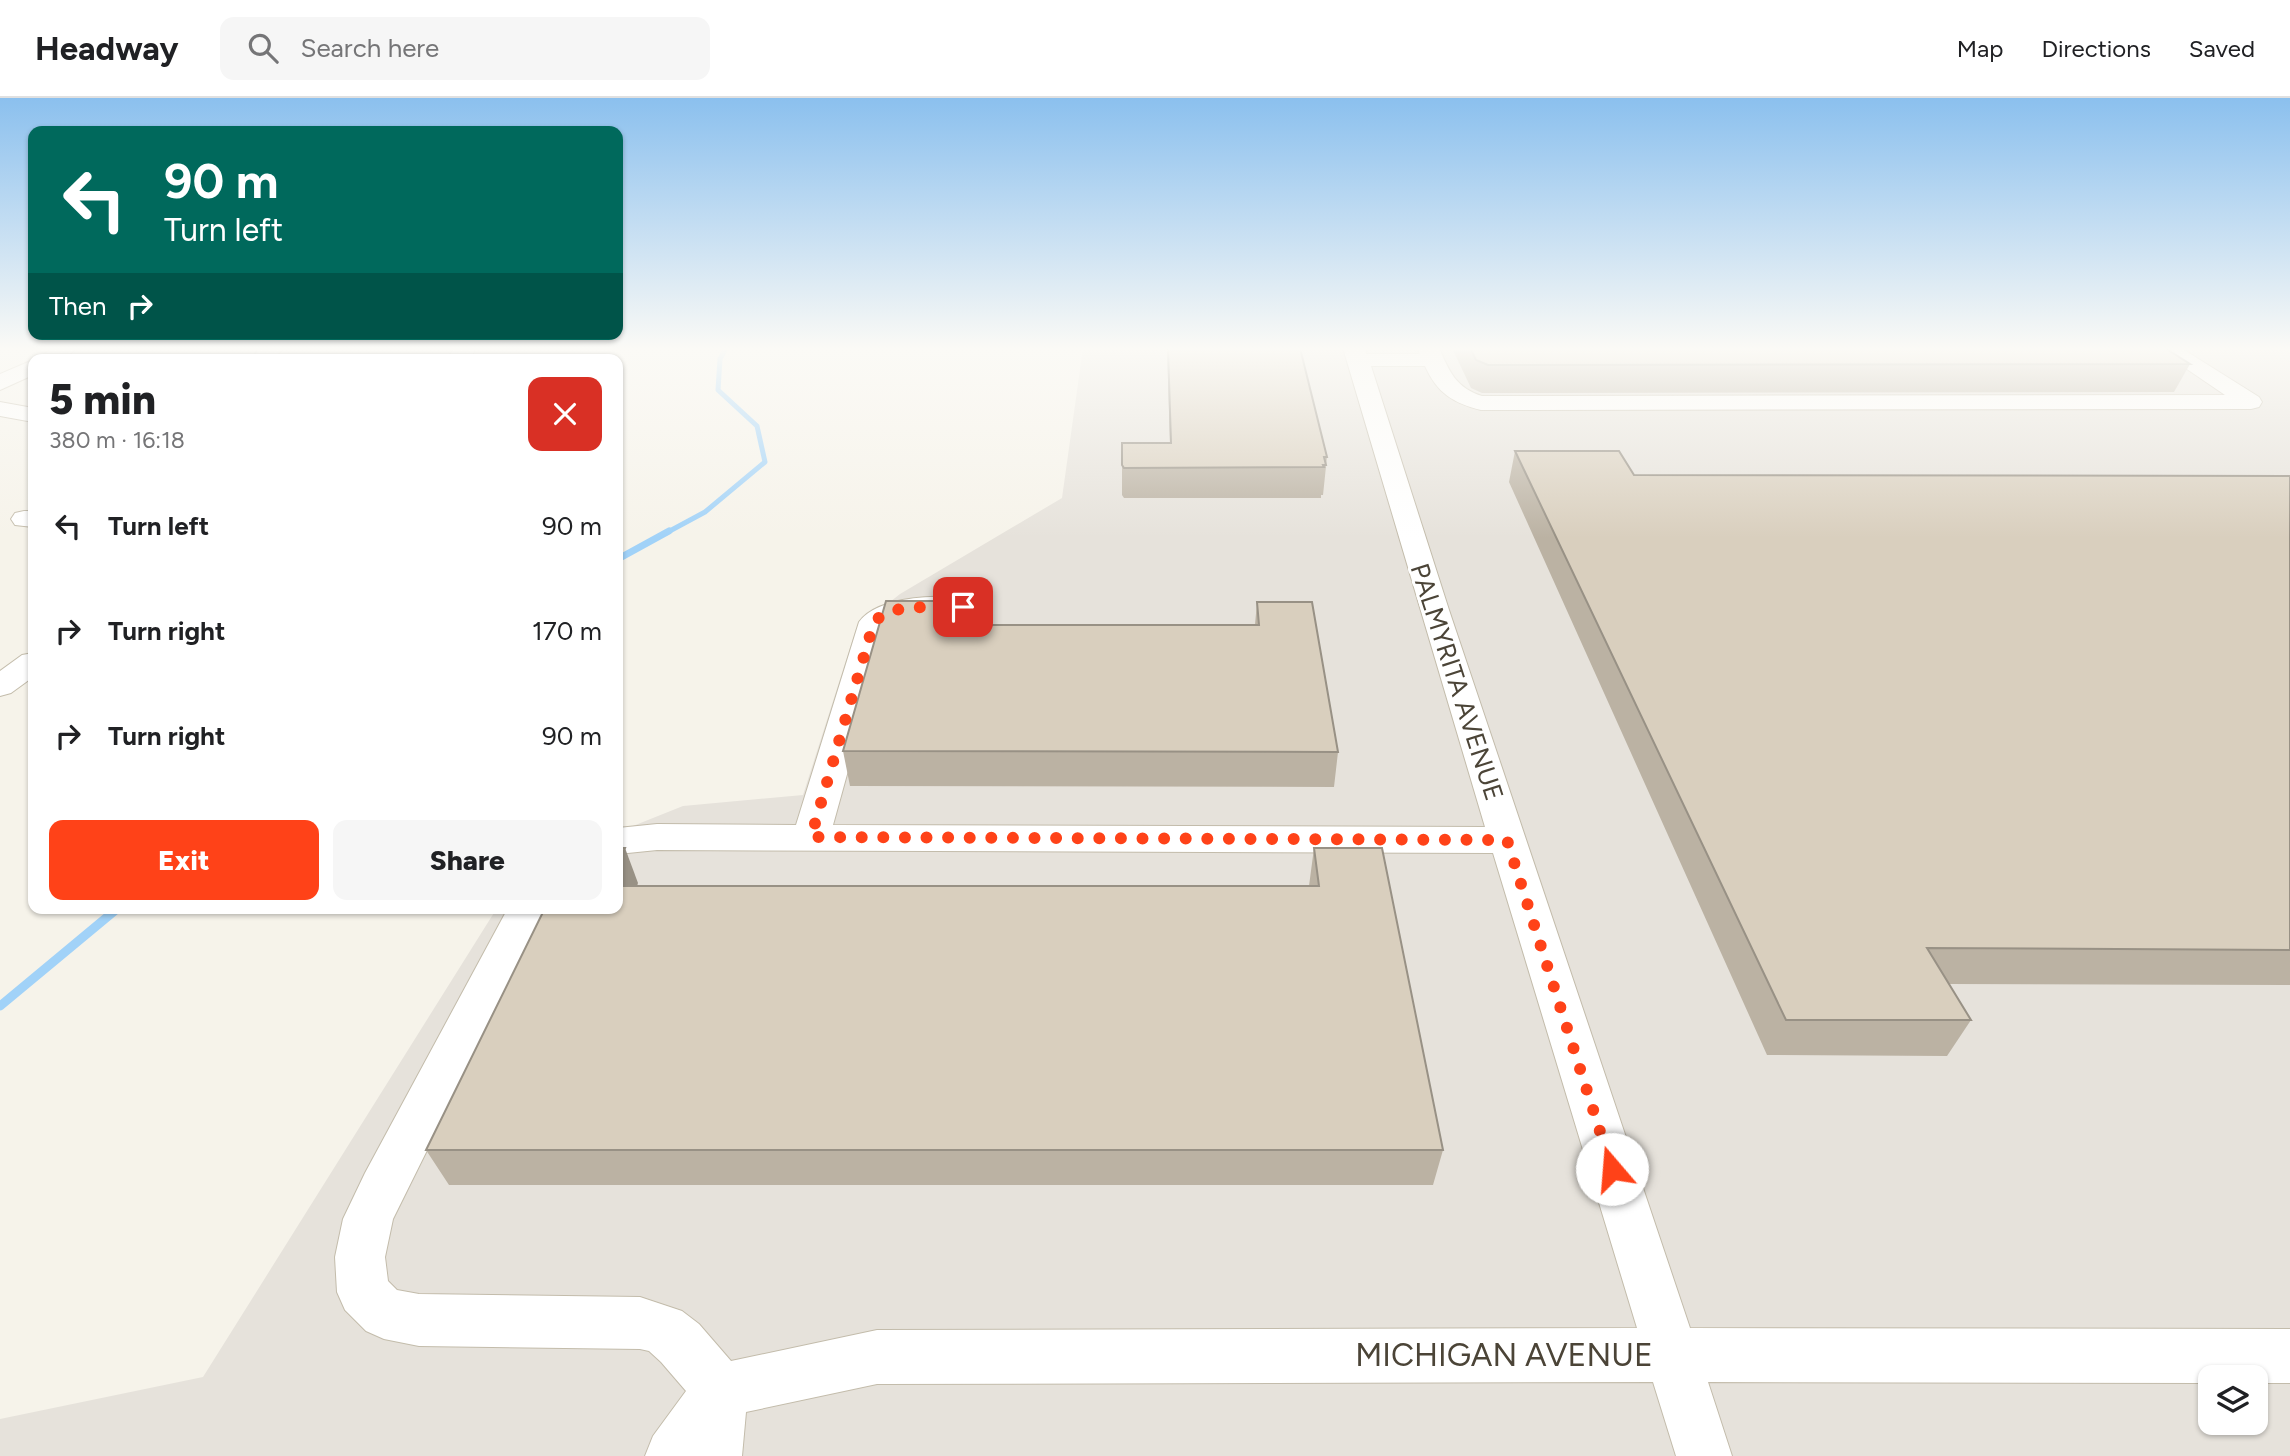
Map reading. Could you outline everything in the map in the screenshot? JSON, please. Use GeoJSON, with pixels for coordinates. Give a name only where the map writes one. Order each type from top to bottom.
{"type":"FeatureCollection","features":[{"type":"Feature","properties":{"kind":"street","name":"PALMYRITA AVENUE"},"geometry":{"type":"LineString","coordinates":[[1374,411],[1703,1456]]}},
{"type":"Feature","properties":{"kind":"street"},"geometry":{"type":"LineString","coordinates":[[811,837],[874,622],[882,614],[902,609],[963,607]]}},
{"type":"Feature","properties":{"kind":"street"},"geometry":{"type":"LineString","coordinates":[[623,840],[657,837],[1507,840]]}},
{"type":"Feature","properties":{"kind":"street"},"geometry":{"type":"LineString","coordinates":[[525,914],[368,1219],[360,1257],[363,1292],[384,1313],[419,1320],[616,1321],[663,1329],[680,1343],[722,1390],[714,1456]]}},
{"type":"Feature","properties":{"kind":"street","name":"MICHIGAN AVENUE"},"geometry":{"type":"LineString","coordinates":[[722,1390],[877,1357],[1672,1354],[2290,1356]]}},
{"type":"Feature","properties":{"kind":"street"},"geometry":{"type":"LineString","coordinates":[[673,1456],[722,1390]]}},
{"type":"Feature","properties":{"kind":"shaded area"},"geometry":{"type":"Polygon","coordinates":[[[1074,411],[2290,411],[2290,1456],[0,1456],[0,1419],[203,1377],[493,914],[623,914],[623,830],[683,806],[803,795],[856,629],[900,594],[1062,498],[1074,411]]]}},
{"type":"Feature","properties":{"kind":"building"},"geometry":{"type":"Polygon","coordinates":[[[1170,411],[1316,411],[1327,457],[1324,457],[1324,467],[1124,468],[1122,465],[1122,443],[1171,443],[1170,411]]]}},
{"type":"Feature","properties":{"kind":"building"},"geometry":{"type":"Polygon","coordinates":[[[1515,451],[1619,451],[1634,475],[2290,476],[2290,950],[1927,948],[1971,1020],[1786,1020],[1515,451]]]}},
{"type":"Feature","properties":{"kind":"building"},"geometry":{"type":"Polygon","coordinates":[[[886,601],[942,601],[936,625],[1259,625],[1257,602],[1312,602],[1338,752],[843,751],[886,601]]]}},
{"type":"Feature","properties":{"kind":"building"},"geometry":{"type":"Polygon","coordinates":[[[1314,848],[1382,848],[1443,1150],[426,1150],[542,914],[623,914],[623,886],[1319,886],[1314,848]]]}},
{"type":"Feature","properties":{"kind":"waterway"},"geometry":{"type":"LineString","coordinates":[[666,533],[705,512],[765,462],[757,426],[741,411]]}},
{"type":"Feature","properties":{"kind":"waterway"},"geometry":{"type":"LineString","coordinates":[[623,556],[669,531]]}},
{"type":"Feature","properties":{"kind":"waterway"},"geometry":{"type":"LineString","coordinates":[[0,1006],[111,914]]}},
{"type":"Feature","properties":{"kind":"route"},"geometry":{"type":"LineString","coordinates":[[963,607],[902,609],[882,614],[874,622],[811,837],[1507,840],[1612,1169]]}}]}
